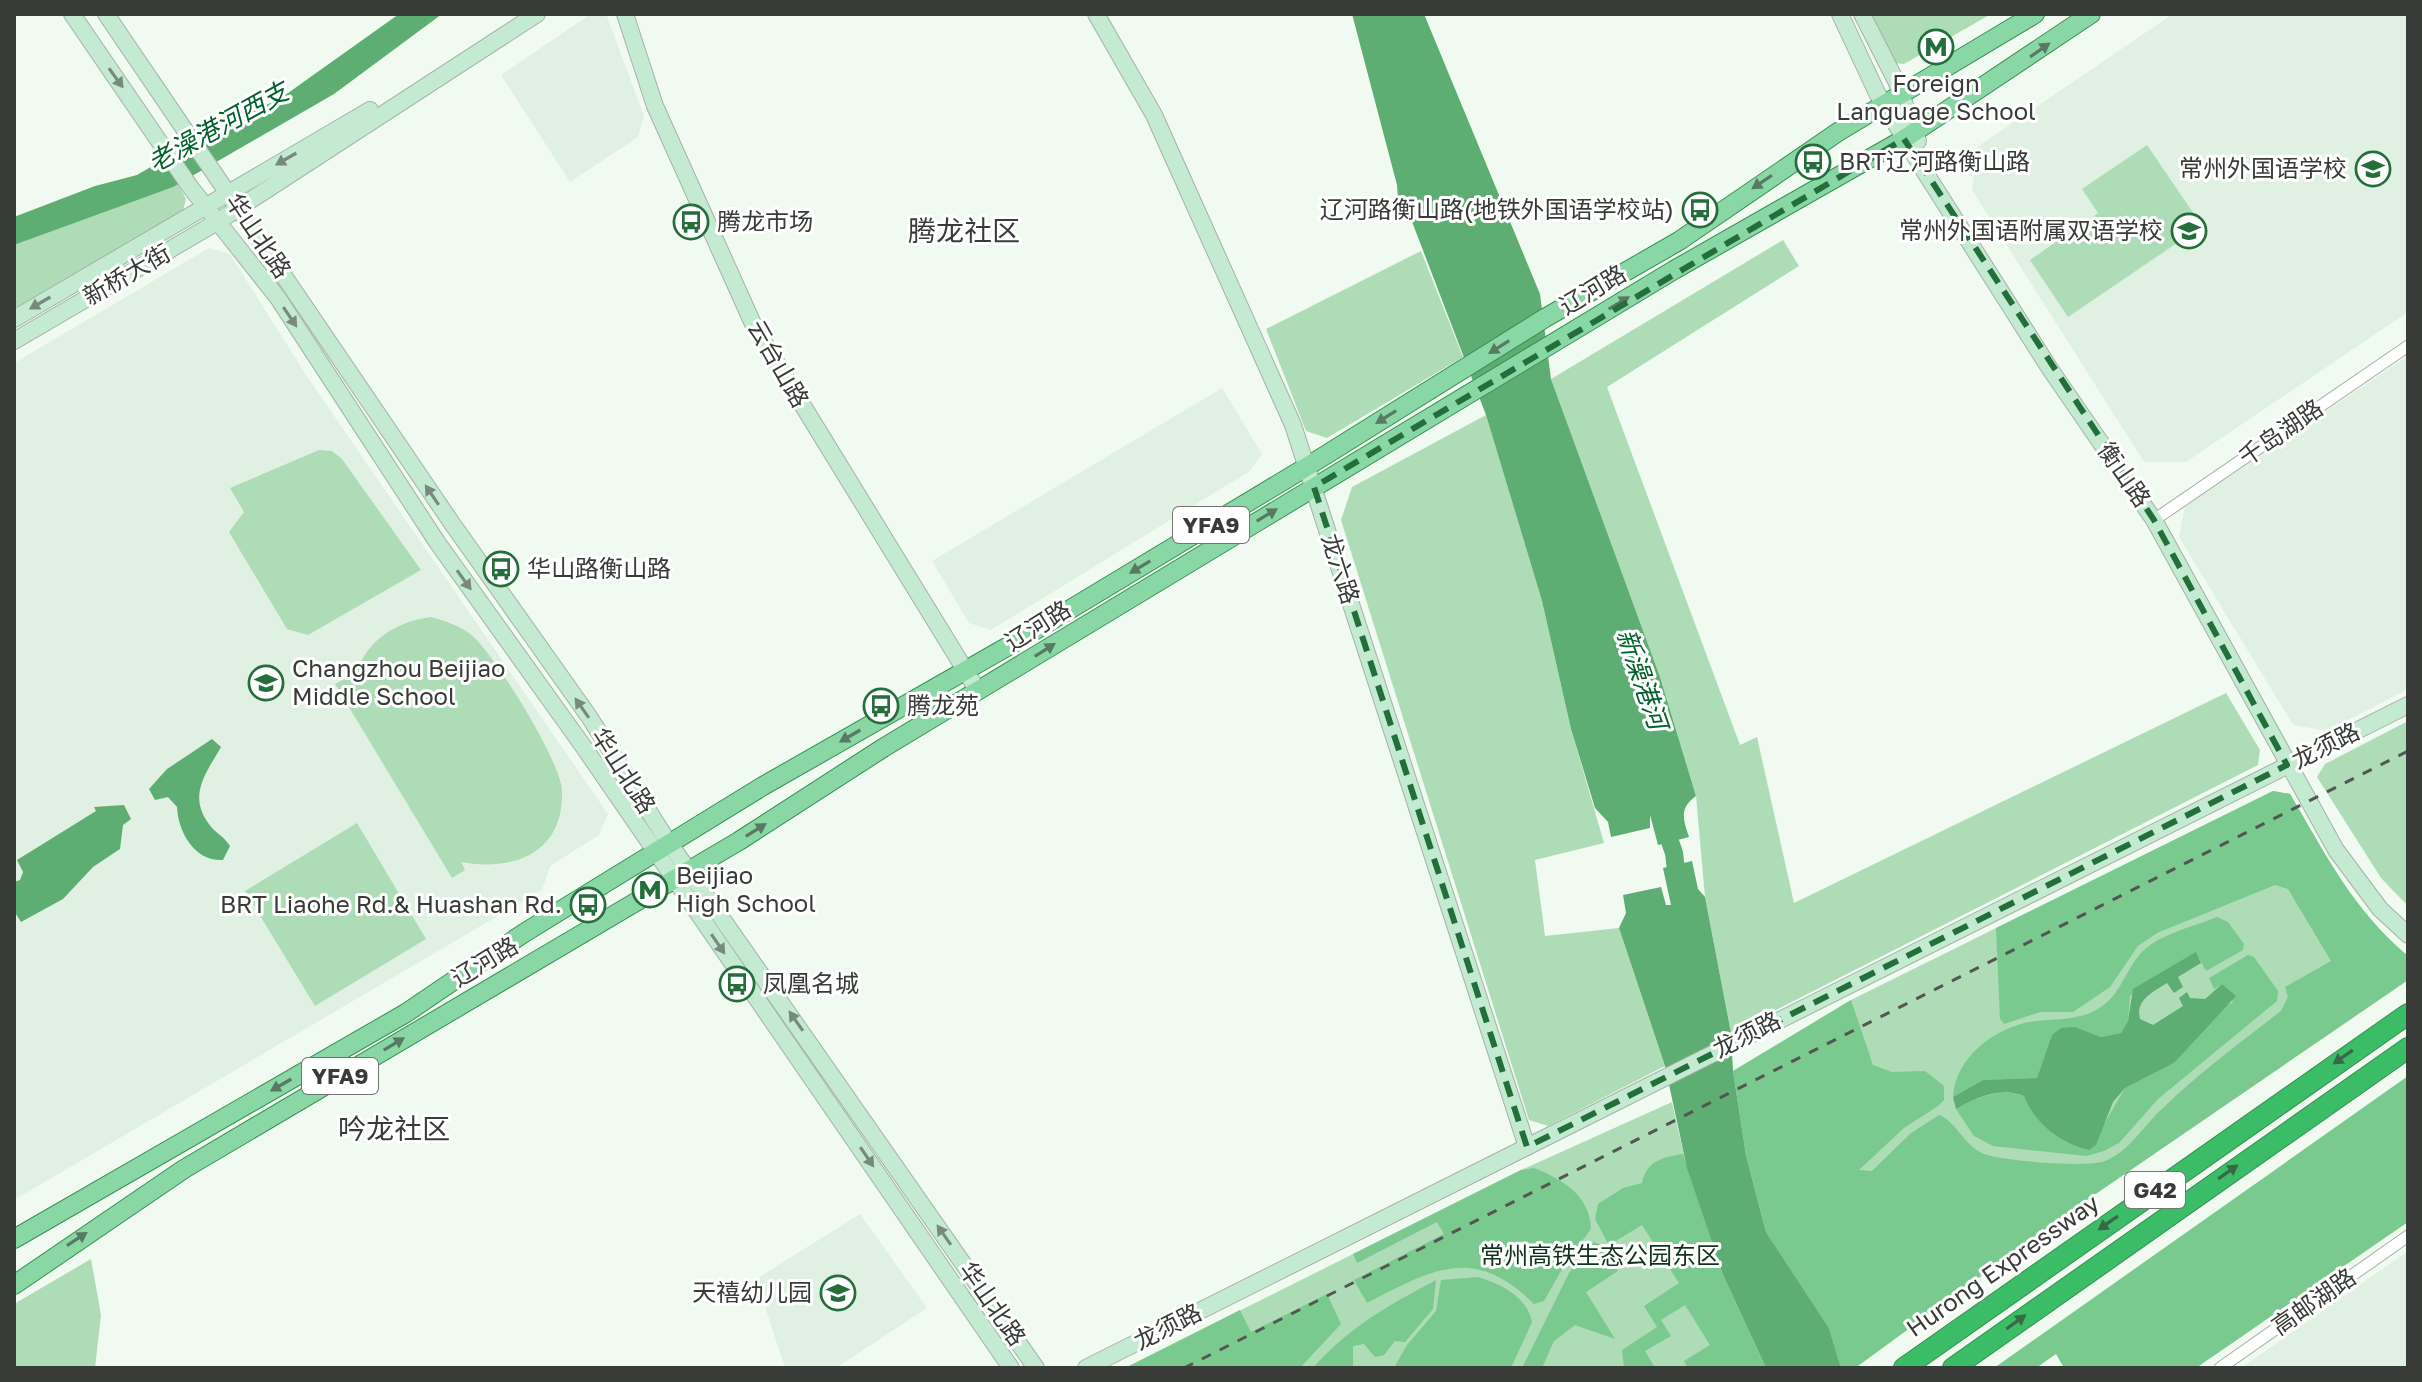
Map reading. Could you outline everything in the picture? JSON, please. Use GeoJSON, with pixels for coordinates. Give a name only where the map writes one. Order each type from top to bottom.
{"type":"FeatureCollection","features":[{"type":"Feature","properties":{"kind":"highway","name":"Hurong Expressway"},"geometry":{"type":"LineString","coordinates":[[1904,1368],[2348,1053],[2408,1014]]}},
{"type":"Feature","properties":{"kind":"highway","name":"G42"},"geometry":{"type":"LineString","coordinates":[[1953,1368],[2408,1048]]}},
{"type":"Feature","properties":{"kind":"main road","name":"辽河路"},"geometry":{"type":"LineString","coordinates":[[14,1239],[406,1013],[524,933],[763,786],[967,670],[1308,466],[1545,318],[1679,241],[1802,155],[2035,14]]}},
{"type":"Feature","properties":{"kind":"main road","name":"辽河路"},"geometry":{"type":"LineString","coordinates":[[14,1285],[56,1253],[184,1169],[682,875],[978,691],[1552,343],[1909,135],[2091,14]]}},
{"type":"Feature","properties":{"kind":"street","name":"华山北路"},"geometry":{"type":"LineString","coordinates":[[72,14],[165,145],[191,188],[278,298],[437,542],[663,848],[1036,1368]]}},
{"type":"Feature","properties":{"kind":"street","name":"华山北路"},"geometry":{"type":"LineString","coordinates":[[106,14],[451,522],[590,718],[663,848]]}},
{"type":"Feature","properties":{"kind":"street","name":"新桥大街"},"geometry":{"type":"LineString","coordinates":[[14,319],[389,99],[519,14]]}},
{"type":"Feature","properties":{"kind":"street","name":"新桥大街"},"geometry":{"type":"LineString","coordinates":[[14,341],[217,222],[537,14]]}},
{"type":"Feature","properties":{"kind":"street","name":"云台山路"},"geometry":{"type":"LineString","coordinates":[[625,14],[655,106],[754,326],[978,691]]}},
{"type":"Feature","properties":{"kind":"street","name":"龙六路"},"geometry":{"type":"LineString","coordinates":[[1096,14],[1154,115],[1293,425],[1527,1147]]}},
{"type":"Feature","properties":{"kind":"street","name":"衡山路"},"geometry":{"type":"LineString","coordinates":[[1840,14],[2050,369],[2158,518],[2336,850],[2380,909],[2408,935]]}},
{"type":"Feature","properties":{"kind":"street","name":"衡山路"},"geometry":{"type":"LineString","coordinates":[[1862,14],[1897,83],[1892,100]]}},
{"type":"Feature","properties":{"kind":"street","name":"千岛湖路"},"geometry":{"type":"LineString","coordinates":[[2158,518],[2408,346]]}},
{"type":"Feature","properties":{"kind":"street","name":"龙须路"},"geometry":{"type":"LineString","coordinates":[[1086,1368],[2408,705]]}},
{"type":"Feature","properties":{"kind":"street","name":"衡山路"},"geometry":{"type":"LineString","coordinates":[[2291,763],[2376,893],[2408,923]]}},
{"type":"Feature","properties":{"kind":"street","name":"华山北路"},"geometry":{"type":"LineString","coordinates":[[682,875],[1011,1368]]}},
{"type":"Feature","properties":{"kind":"street","name":"高邮湖路"},"geometry":{"type":"LineString","coordinates":[[2220,1368],[2408,1236]]}},
{"type":"Feature","properties":{"kind":"highlighted area"},"geometry":{"type":"Polygon","coordinates":[[[1904,139],[2154,520],[2287,765],[1527,1147],[1314,487],[1904,139]]]}},
{"type":"Feature","properties":{"kind":"shaded area"},"geometry":{"type":"Polygon","coordinates":[[[591,14],[606,14],[644,116],[638,137],[570,182],[501,75],[591,14]]]}},
{"type":"Feature","properties":{"kind":"shaded area","name":"常州外国语附属双语学校"},"geometry":{"type":"Polygon","coordinates":[[[2173,14],[2408,14],[2408,312],[2186,462],[2144,462],[1972,190],[1977,147],[2173,14]]]}},
{"type":"Feature","properties":{"kind":"shaded area","name":"Changzhou Beijiao Middle School"},"geometry":{"type":"Polygon","coordinates":[[[209,248],[230,254],[306,375],[608,814],[599,835],[550,866],[542,890],[14,1200],[14,363],[209,248]]]}},
{"type":"Feature","properties":{"kind":"shaded area"},"geometry":{"type":"Polygon","coordinates":[[[2408,356],[2408,689],[2327,731],[2293,725],[2179,537],[2185,506],[2408,356]]]}},
{"type":"Feature","properties":{"kind":"shaded area"},"geometry":{"type":"Polygon","coordinates":[[[1222,388],[1262,454],[1250,471],[991,630],[969,623],[932,561],[1222,388]]]}},
{"type":"Feature","properties":{"kind":"shaded area","name":"天禧幼儿园"},"geometry":{"type":"Polygon","coordinates":[[[860,1214],[927,1308],[836,1368],[785,1368],[756,1279],[860,1214]]]}},
{"type":"Feature","properties":{"kind":"shaded area"},"geometry":{"type":"Polygon","coordinates":[[[2408,1251],[2408,1368],[2241,1368],[2408,1251]]]}},
{"type":"Feature","properties":{"kind":"green space"},"geometry":{"type":"Polygon","coordinates":[[[1869,14],[1991,14],[1904,64],[1896,63],[1869,14]]]}},
{"type":"Feature","properties":{"kind":"green space"},"geometry":{"type":"Polygon","coordinates":[[[2147,145],[2202,226],[2068,317],[2030,260],[2098,213],[2082,189],[2147,145]]]}},
{"type":"Feature","properties":{"kind":"green space"},"geometry":{"type":"Polygon","coordinates":[[[178,184],[186,199],[183,211],[14,309],[14,245],[178,184]]]}},
{"type":"Feature","properties":{"kind":"green space"},"geometry":{"type":"Polygon","coordinates":[[[1783,240],[1799,266],[1607,387],[1740,745],[1757,737],[1794,903],[2226,693],[2260,750],[2258,765],[1731,1033],[1705,897],[1696,796],[1660,677],[1551,379],[1783,240]]]}},
{"type":"Feature","properties":{"kind":"green space"},"geometry":{"type":"Polygon","coordinates":[[[1421,251],[1463,357],[1327,438],[1306,431],[1266,329],[1421,251]]]}},
{"type":"Feature","properties":{"kind":"green space"},"geometry":{"type":"Polygon","coordinates":[[[1486,415],[1542,601],[1571,729],[1604,843],[1535,860],[1545,936],[1619,928],[1665,1066],[1548,1126],[1529,1120],[1341,520],[1352,487],[1486,415]]]}},
{"type":"Feature","properties":{"kind":"green space"},"geometry":{"type":"Polygon","coordinates":[[[319,450],[332,451],[342,459],[421,570],[308,635],[287,629],[229,532],[244,512],[230,488],[319,450]]]}},
{"type":"Feature","properties":{"kind":"green space"},"geometry":{"type":"Polygon","coordinates":[[[431,617],[456,626],[481,644],[525,708],[551,757],[562,791],[555,830],[532,854],[499,864],[461,862],[465,870],[452,878],[335,684],[350,676],[353,681],[372,645],[392,630],[431,617]]]}},
{"type":"Feature","properties":{"kind":"green space"},"geometry":{"type":"Polygon","coordinates":[[[2408,721],[2408,906],[2381,878],[2317,777],[2325,764],[2408,721]]]}},
{"type":"Feature","properties":{"kind":"green space"},"geometry":{"type":"Polygon","coordinates":[[[2273,791],[2290,794],[2356,901],[2408,956],[2408,980],[2062,1217],[1855,1368],[1841,1368],[1829,1328],[1766,1232],[1733,1071],[1851,1000],[2273,791]]]}},
{"type":"Feature","properties":{"kind":"green space"},"geometry":{"type":"Polygon","coordinates":[[[2273,791],[2290,794],[2356,901],[2408,956],[2408,980],[2062,1217],[1855,1368],[1841,1368],[1829,1328],[1766,1232],[1746,1155],[1733,1071],[1851,1000],[1873,1065],[1892,1072],[1925,1071],[1944,1086],[1944,1100],[1938,1106],[1904,1128],[1859,1170],[1872,1171],[1911,1133],[1939,1115],[1977,1150],[1994,1157],[2082,1164],[2114,1157],[2191,1082],[2281,1011],[2288,997],[2285,987],[2331,961],[2288,889],[2275,885],[2157,933],[2138,946],[2110,987],[2073,1012],[2040,1012],[2004,1024],[2000,1019],[1996,928],[2273,791]]]}},
{"type":"Feature","properties":{"kind":"green space"},"geometry":{"type":"Polygon","coordinates":[[[357,823],[426,939],[315,1006],[245,891],[357,823]]]}},
{"type":"Feature","properties":{"kind":"green space"},"geometry":{"type":"Polygon","coordinates":[[[2217,917],[2228,922],[2244,944],[2243,950],[2206,971],[2196,953],[2130,996],[2128,1021],[2121,1033],[2101,1037],[2075,1027],[2052,1035],[2037,1078],[1983,1080],[1953,1097],[1961,1069],[1980,1046],[1993,1037],[2021,1024],[2072,1018],[2097,1009],[2115,993],[2135,960],[2147,947],[2166,936],[2217,917]]]}},
{"type":"Feature","properties":{"kind":"green space"},"geometry":{"type":"Polygon","coordinates":[[[2248,955],[2254,957],[2278,991],[2277,1001],[2158,1099],[2119,1143],[2104,1151],[2086,1156],[1993,1146],[1974,1136],[1956,1109],[1998,1093],[2024,1096],[2035,1115],[2050,1131],[2068,1143],[2089,1150],[2125,1088],[2174,1063],[2218,1011],[2233,1002],[2222,984],[2214,989],[2209,978],[2248,955]]]}},
{"type":"Feature","properties":{"kind":"green space"},"geometry":{"type":"Polygon","coordinates":[[[2408,1076],[2408,1222],[2196,1368],[2064,1368],[2056,1354],[2036,1368],[1994,1368],[2408,1076]]]}},
{"type":"Feature","properties":{"kind":"green space","name":"常州高铁生态公园东区"},"geometry":{"type":"Polygon","coordinates":[[[1672,1102],[1688,1171],[1709,1239],[1735,1305],[1766,1368],[1125,1368],[1521,1170],[1672,1102]]]}},
{"type":"Feature","properties":{"kind":"green space"},"geometry":{"type":"Polygon","coordinates":[[[1683,1154],[1723,1275],[1766,1368],[1688,1368],[1684,1361],[1710,1345],[1685,1305],[1661,1320],[1671,1336],[1645,1351],[1655,1368],[1624,1368],[1622,1350],[1657,1327],[1644,1306],[1679,1283],[1642,1225],[1609,1245],[1595,1219],[1598,1204],[1623,1188],[1642,1183],[1647,1170],[1656,1161],[1683,1154]]]}},
{"type":"Feature","properties":{"kind":"green space"},"geometry":{"type":"Polygon","coordinates":[[[1534,1168],[1555,1177],[1573,1190],[1586,1207],[1591,1229],[1565,1264],[1544,1301],[1534,1304],[1512,1285],[1492,1274],[1472,1268],[1453,1268],[1412,1280],[1367,1303],[1354,1280],[1444,1234],[1437,1222],[1357,1263],[1353,1254],[1521,1170],[1534,1168]]]}},
{"type":"Feature","properties":{"kind":"green space"},"geometry":{"type":"Polygon","coordinates":[[[1594,1242],[1602,1245],[1618,1271],[1586,1292],[1615,1339],[1575,1325],[1554,1341],[1542,1368],[1522,1368],[1569,1273],[1594,1242]]]}},
{"type":"Feature","properties":{"kind":"green space"},"geometry":{"type":"Polygon","coordinates":[[[91,1259],[101,1315],[95,1368],[14,1368],[14,1304],[91,1259]]]}},
{"type":"Feature","properties":{"kind":"green space"},"geometry":{"type":"Polygon","coordinates":[[[1478,1277],[1511,1292],[1529,1313],[1532,1322],[1511,1368],[1394,1368],[1407,1345],[1436,1311],[1441,1280],[1478,1277]]]}},
{"type":"Feature","properties":{"kind":"green space"},"geometry":{"type":"Polygon","coordinates":[[[1436,1280],[1433,1309],[1405,1342],[1395,1341],[1384,1355],[1375,1357],[1364,1344],[1353,1346],[1353,1368],[1313,1368],[1355,1329],[1436,1280]]]}},
{"type":"Feature","properties":{"kind":"green space"},"geometry":{"type":"Polygon","coordinates":[[[1327,1294],[1341,1324],[1300,1368],[1125,1368],[1240,1310],[1251,1332],[1327,1294]]]}},
{"type":"Feature","properties":{"kind":"water"},"geometry":{"type":"Polygon","coordinates":[[[399,14],[442,14],[334,94],[173,187],[14,245],[14,217],[95,186],[137,175],[219,127],[281,98],[399,14]]]}},
{"type":"Feature","properties":{"kind":"water"},"geometry":{"type":"Polygon","coordinates":[[[1352,14],[1424,14],[1540,294],[1551,379],[1660,677],[1696,796],[1687,805],[1684,814],[1689,837],[1658,845],[1650,815],[1650,828],[1611,837],[1608,822],[1595,808],[1571,729],[1542,601],[1486,415],[1411,219],[1399,213],[1397,185],[1352,14]]]}},
{"type":"Feature","properties":{"kind":"water"},"geometry":{"type":"Polygon","coordinates":[[[212,739],[221,747],[204,777],[199,796],[204,817],[230,846],[223,860],[196,851],[181,826],[177,807],[168,797],[155,800],[149,789],[167,769],[212,739]]]}},
{"type":"Feature","properties":{"kind":"water"},"geometry":{"type":"Polygon","coordinates":[[[124,805],[131,819],[123,825],[120,849],[93,867],[63,899],[21,922],[14,911],[14,882],[20,880],[23,872],[17,860],[96,811],[94,807],[124,805]]]}},
{"type":"Feature","properties":{"kind":"water"},"geometry":{"type":"Polygon","coordinates":[[[1692,861],[1698,889],[1705,897],[1731,1033],[1733,1071],[1746,1155],[1766,1232],[1829,1328],[1841,1368],[1766,1368],[1723,1275],[1687,1168],[1665,1066],[1619,928],[1626,913],[1623,895],[1661,887],[1666,905],[1671,905],[1663,868],[1692,861]]]}},
{"type":"Feature","properties":{"kind":"water"},"geometry":{"type":"Polygon","coordinates":[[[2196,952],[2201,963],[2178,977],[2183,987],[2174,993],[2167,983],[2151,993],[2140,1007],[2140,1019],[2153,1025],[2183,1006],[2179,998],[2187,992],[2190,998],[2205,999],[2222,984],[2236,996],[2174,1063],[2125,1088],[2113,1102],[2096,1145],[2089,1150],[2068,1143],[2050,1131],[2034,1115],[2024,1096],[2015,1093],[1988,1095],[1956,1109],[1953,1097],[1983,1080],[2037,1078],[2052,1035],[2061,1028],[2075,1027],[2101,1037],[2121,1033],[2128,1021],[2133,989],[2196,952]]]}},
{"type":"Feature","properties":{"kind":"waterway","name":"新澡港河"},"geometry":{"type":"LineString","coordinates":[[1662,819],[1674,853],[1678,887]]}},
{"type":"Feature","properties":{"kind":"railway"},"geometry":{"type":"LineString","coordinates":[[1184,1368],[2408,751]]}},
{"type":"Feature","properties":{"kind":"place","name":"Foreign Language School"},"geometry":{"type":"Point","coordinates":[1936,47]}},
{"type":"Feature","properties":{"kind":"place","name":"BRT辽河路衡山路"},"geometry":{"type":"Point","coordinates":[1813,162]}},
{"type":"Feature","properties":{"kind":"place","name":"常州外国语学校"},"geometry":{"type":"Point","coordinates":[2373,169]}},
{"type":"Feature","properties":{"kind":"place","name":"辽河路衡山路(地铁外国语学校站)"},"geometry":{"type":"Point","coordinates":[1700,210]}},
{"type":"Feature","properties":{"kind":"place","name":"腾龙市场"},"geometry":{"type":"Point","coordinates":[691,222]}},
{"type":"Feature","properties":{"kind":"place","name":"常州外国语附属双语学校"},"geometry":{"type":"Point","coordinates":[2189,231]}},
{"type":"Feature","properties":{"kind":"place","name":"华山路衡山路"},"geometry":{"type":"Point","coordinates":[501,569]}},
{"type":"Feature","properties":{"kind":"place","name":"Changzhou Beijiao Middle School"},"geometry":{"type":"Point","coordinates":[266,683]}},
{"type":"Feature","properties":{"kind":"place","name":"腾龙苑"},"geometry":{"type":"Point","coordinates":[881,706]}},
{"type":"Feature","properties":{"kind":"place","name":"Beijiao High School"},"geometry":{"type":"Point","coordinates":[650,890]}},
{"type":"Feature","properties":{"kind":"place","name":"BRT Liaohe Rd.& Huashan Rd."},"geometry":{"type":"Point","coordinates":[588,905]}},
{"type":"Feature","properties":{"kind":"place","name":"凤凰名城"},"geometry":{"type":"Point","coordinates":[737,984]}},
{"type":"Feature","properties":{"kind":"place","name":"天禧幼儿园"},"geometry":{"type":"Point","coordinates":[838,1293]}},
{"type":"Feature","properties":{"kind":"district","name":"腾龙社区"},"geometry":{"type":"Point","coordinates":[964,231]}},
{"type":"Feature","properties":{"kind":"district","name":"吟龙社区"},"geometry":{"type":"Point","coordinates":[394,1129]}},
{"type":"Feature","properties":{"kind":"water label","name":"老澡港河西支"},"geometry":{"type":"Point","coordinates":[218,127]}}]}
